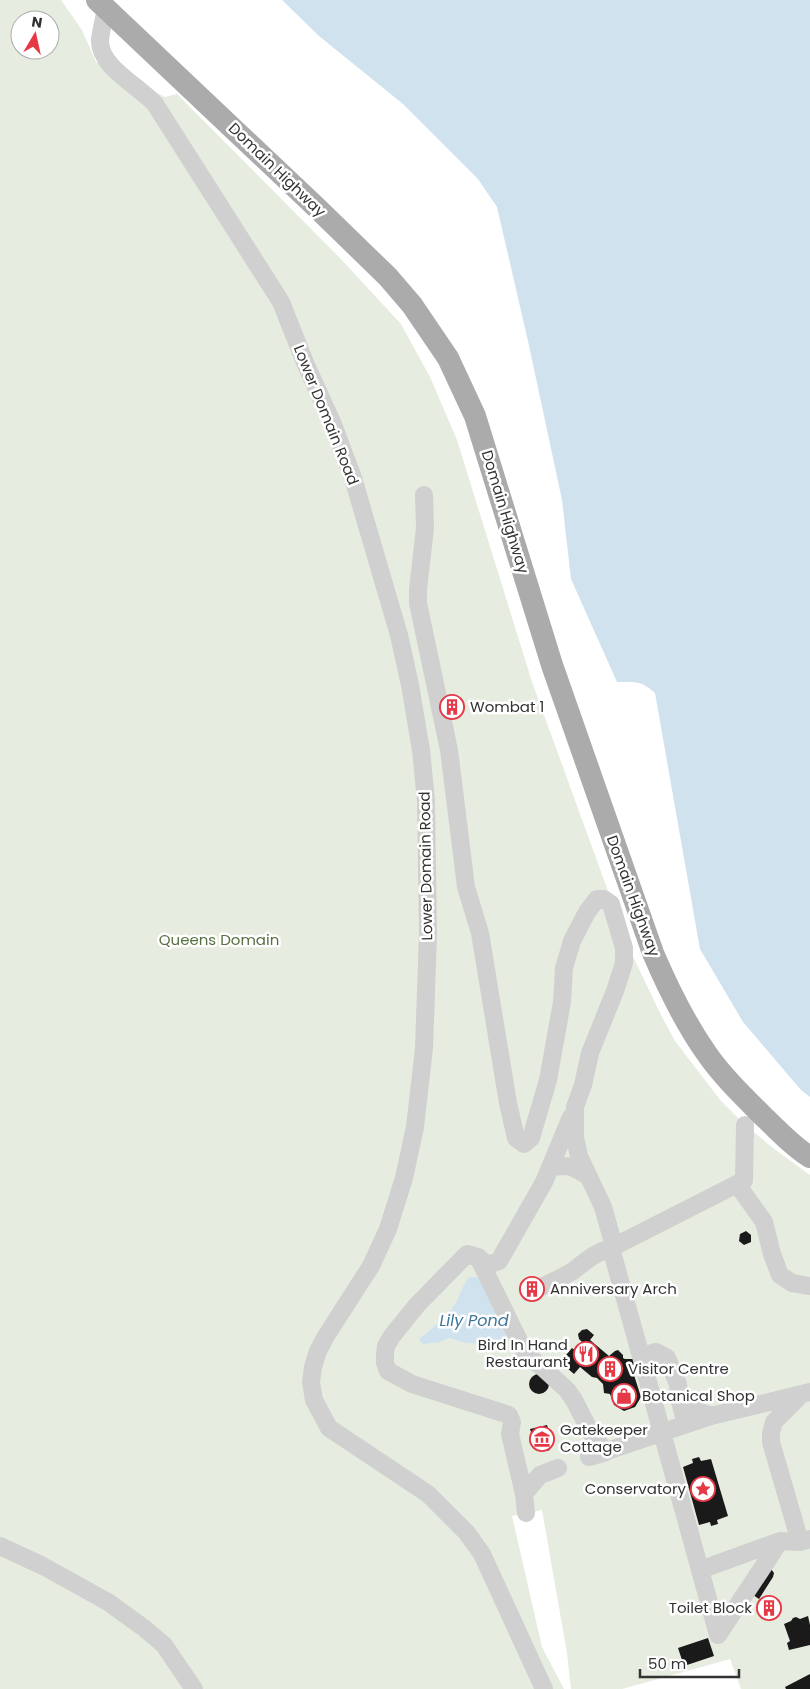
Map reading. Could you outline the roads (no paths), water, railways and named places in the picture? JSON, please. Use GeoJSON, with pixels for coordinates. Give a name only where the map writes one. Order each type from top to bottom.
{"type":"FeatureCollection","features":[{"type":"Feature","properties":{"kind":"main road","name":"Domain Highway"},"geometry":{"type":"LineString","coordinates":[[101,5],[309,200],[388,277],[412,305],[448,358],[475,416],[552,666],[653,953],[678,1008],[707,1055],[755,1121],[810,1157]]}},
{"type":"Feature","properties":{"kind":"main road","name":"Domain Highway"},"geometry":{"type":"LineString","coordinates":[[755,1121],[810,1147]]}},
{"type":"Feature","properties":{"kind":"street","name":"Lower Domain Road"},"geometry":{"type":"LineString","coordinates":[[101,5],[100,40],[103,54],[107,61],[155,104],[281,302],[306,365],[332,422],[353,478],[399,635],[421,750],[426,801],[428,934],[424,1048],[415,1127],[404,1178],[388,1229],[371,1266],[318,1351],[311,1382],[314,1400],[329,1428],[428,1494],[467,1533],[482,1554],[544,1689]]}},
{"type":"Feature","properties":{"kind":"street"},"geometry":{"type":"LineString","coordinates":[[424,495],[425,528],[418,603],[449,750],[465,880],[480,934],[508,1103],[516,1138],[524,1144],[531,1138],[548,1080],[562,1002],[564,968],[572,941],[587,912],[597,899],[604,899],[611,904],[624,948],[624,963],[620,978],[590,1054],[583,1086],[575,1107],[544,1182],[500,1261],[487,1265],[478,1257],[467,1254],[417,1305],[386,1346],[385,1363],[388,1371],[412,1384],[509,1415],[512,1422],[510,1434],[524,1494],[526,1513]]}},
{"type":"Feature","properties":{"kind":"street"},"geometry":{"type":"LineString","coordinates":[[575,1107],[575,1138],[579,1156],[603,1207],[641,1356],[718,1634],[780,1541]]}},
{"type":"Feature","properties":{"kind":"street"},"geometry":{"type":"LineString","coordinates":[[536,1289],[571,1272],[597,1252],[612,1247],[744,1180],[755,1121]]}},
{"type":"Feature","properties":{"kind":"street"},"geometry":{"type":"LineString","coordinates":[[550,1168],[560,1165],[573,1167],[588,1176]]}},
{"type":"Feature","properties":{"kind":"street"},"geometry":{"type":"LineString","coordinates":[[737,1184],[764,1222],[772,1254],[780,1275],[792,1283],[810,1286]]}},
{"type":"Feature","properties":{"kind":"street"},"geometry":{"type":"LineString","coordinates":[[478,1257],[526,1355],[567,1390],[592,1434],[606,1452]]}},
{"type":"Feature","properties":{"kind":"street"},"geometry":{"type":"LineString","coordinates":[[641,1356],[656,1352],[667,1358],[678,1384],[679,1398],[686,1424]]}},
{"type":"Feature","properties":{"kind":"street"},"geometry":{"type":"LineString","coordinates":[[584,1459],[711,1416],[806,1393]]}},
{"type":"Feature","properties":{"kind":"street"},"geometry":{"type":"LineString","coordinates":[[700,1570],[780,1541],[805,1540],[772,1442],[772,1433],[774,1422],[806,1393]]}},
{"type":"Feature","properties":{"kind":"street"},"geometry":{"type":"LineString","coordinates":[[679,1398],[696,1410],[711,1416]]}},
{"type":"Feature","properties":{"kind":"street"},"geometry":{"type":"LineString","coordinates":[[524,1494],[540,1475],[558,1468]]}},
{"type":"Feature","properties":{"kind":"street"},"geometry":{"type":"LineString","coordinates":[[0,1546],[43,1566],[108,1602],[144,1628],[164,1645],[194,1689]]}},
{"type":"Feature","properties":{"kind":"water"},"geometry":{"type":"Polygon","coordinates":[[[282,0],[810,0],[810,1097],[801,1090],[743,1022],[700,949],[655,693],[646,686],[637,683],[617,682],[571,579],[562,500],[497,207],[478,179],[403,104],[319,36],[282,0]]]}},
{"type":"Feature","properties":{"kind":"water","name":"Lily Pond"},"geometry":{"type":"Polygon","coordinates":[[[469,1277],[481,1279],[505,1329],[506,1344],[466,1343],[449,1338],[440,1342],[423,1344],[419,1339],[451,1310],[469,1277]]]}},
{"type":"Feature","properties":{"kind":"place","name":"Wombat 1"},"geometry":{"type":"Point","coordinates":[452,707]}},
{"type":"Feature","properties":{"kind":"place","name":"Anniversary Arch"},"geometry":{"type":"Point","coordinates":[532,1289]}},
{"type":"Feature","properties":{"kind":"place","name":"Bird In Hand Restaurant"},"geometry":{"type":"Point","coordinates":[586,1354]}},
{"type":"Feature","properties":{"kind":"place","name":"Visitor Centre"},"geometry":{"type":"Point","coordinates":[610,1369]}},
{"type":"Feature","properties":{"kind":"place","name":"Botanical Shop"},"geometry":{"type":"Point","coordinates":[624,1396]}},
{"type":"Feature","properties":{"kind":"place","name":"Gatekeeper Cottage"},"geometry":{"type":"Point","coordinates":[542,1439]}},
{"type":"Feature","properties":{"kind":"place","name":"Conservatory"},"geometry":{"type":"Point","coordinates":[703,1489]}},
{"type":"Feature","properties":{"kind":"place","name":"Toilet Block"},"geometry":{"type":"Point","coordinates":[769,1608]}},
{"type":"Feature","properties":{"kind":"park label","name":"Queens Domain"},"geometry":{"type":"Point","coordinates":[219,940]}}]}
